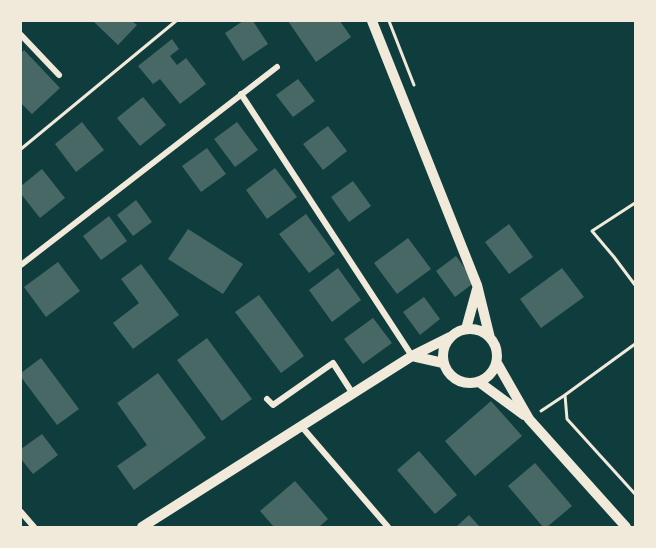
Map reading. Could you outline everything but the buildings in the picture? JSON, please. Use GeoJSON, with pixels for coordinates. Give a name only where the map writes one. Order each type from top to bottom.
{"type":"FeatureCollection","features":[{"type":"Feature","properties":{"kind":"street"},"geometry":{"type":"LineString","coordinates":[[372,21],[473,274],[490,338]]}},
{"type":"Feature","properties":{"kind":"street"},"geometry":{"type":"LineString","coordinates":[[21,35],[59,75]]}},
{"type":"Feature","properties":{"kind":"street"},"geometry":{"type":"LineString","coordinates":[[21,266],[277,67]]}},
{"type":"Feature","properties":{"kind":"street"},"geometry":{"type":"LineString","coordinates":[[241,94],[412,356],[443,363]]}},
{"type":"Feature","properties":{"kind":"street"},"geometry":{"type":"LineString","coordinates":[[466,329],[477,288]]}},
{"type":"Feature","properties":{"kind":"street"},"geometry":{"type":"LineString","coordinates":[[142,527],[412,356],[457,332],[475,329],[490,338],[497,354],[497,363],[493,372],[487,378],[470,384],[453,378],[443,363],[445,345],[450,337]]}},
{"type":"Feature","properties":{"kind":"street"},"geometry":{"type":"LineString","coordinates":[[267,399],[273,405],[333,363],[353,394]]}},
{"type":"Feature","properties":{"kind":"street"},"geometry":{"type":"LineString","coordinates":[[497,363],[529,419]]}},
{"type":"Feature","properties":{"kind":"street"},"geometry":{"type":"LineString","coordinates":[[479,382],[529,419],[626,527]]}},
{"type":"Feature","properties":{"kind":"street"},"geometry":{"type":"LineString","coordinates":[[302,427],[388,527]]}},
{"type":"Feature","properties":{"kind":"street"},"geometry":{"type":"LineString","coordinates":[[21,512],[34,527]]}},
{"type":"Feature","properties":{"kind":"path"},"geometry":{"type":"LineString","coordinates":[[21,149],[176,21]]}},
{"type":"Feature","properties":{"kind":"path"},"geometry":{"type":"LineString","coordinates":[[635,203],[592,231],[635,285]]}},
{"type":"Feature","properties":{"kind":"path"},"geometry":{"type":"LineString","coordinates":[[539,412],[635,344]]}},
{"type":"Feature","properties":{"kind":"path"},"geometry":{"type":"LineString","coordinates":[[565,395],[567,419],[635,494]]}}]}
